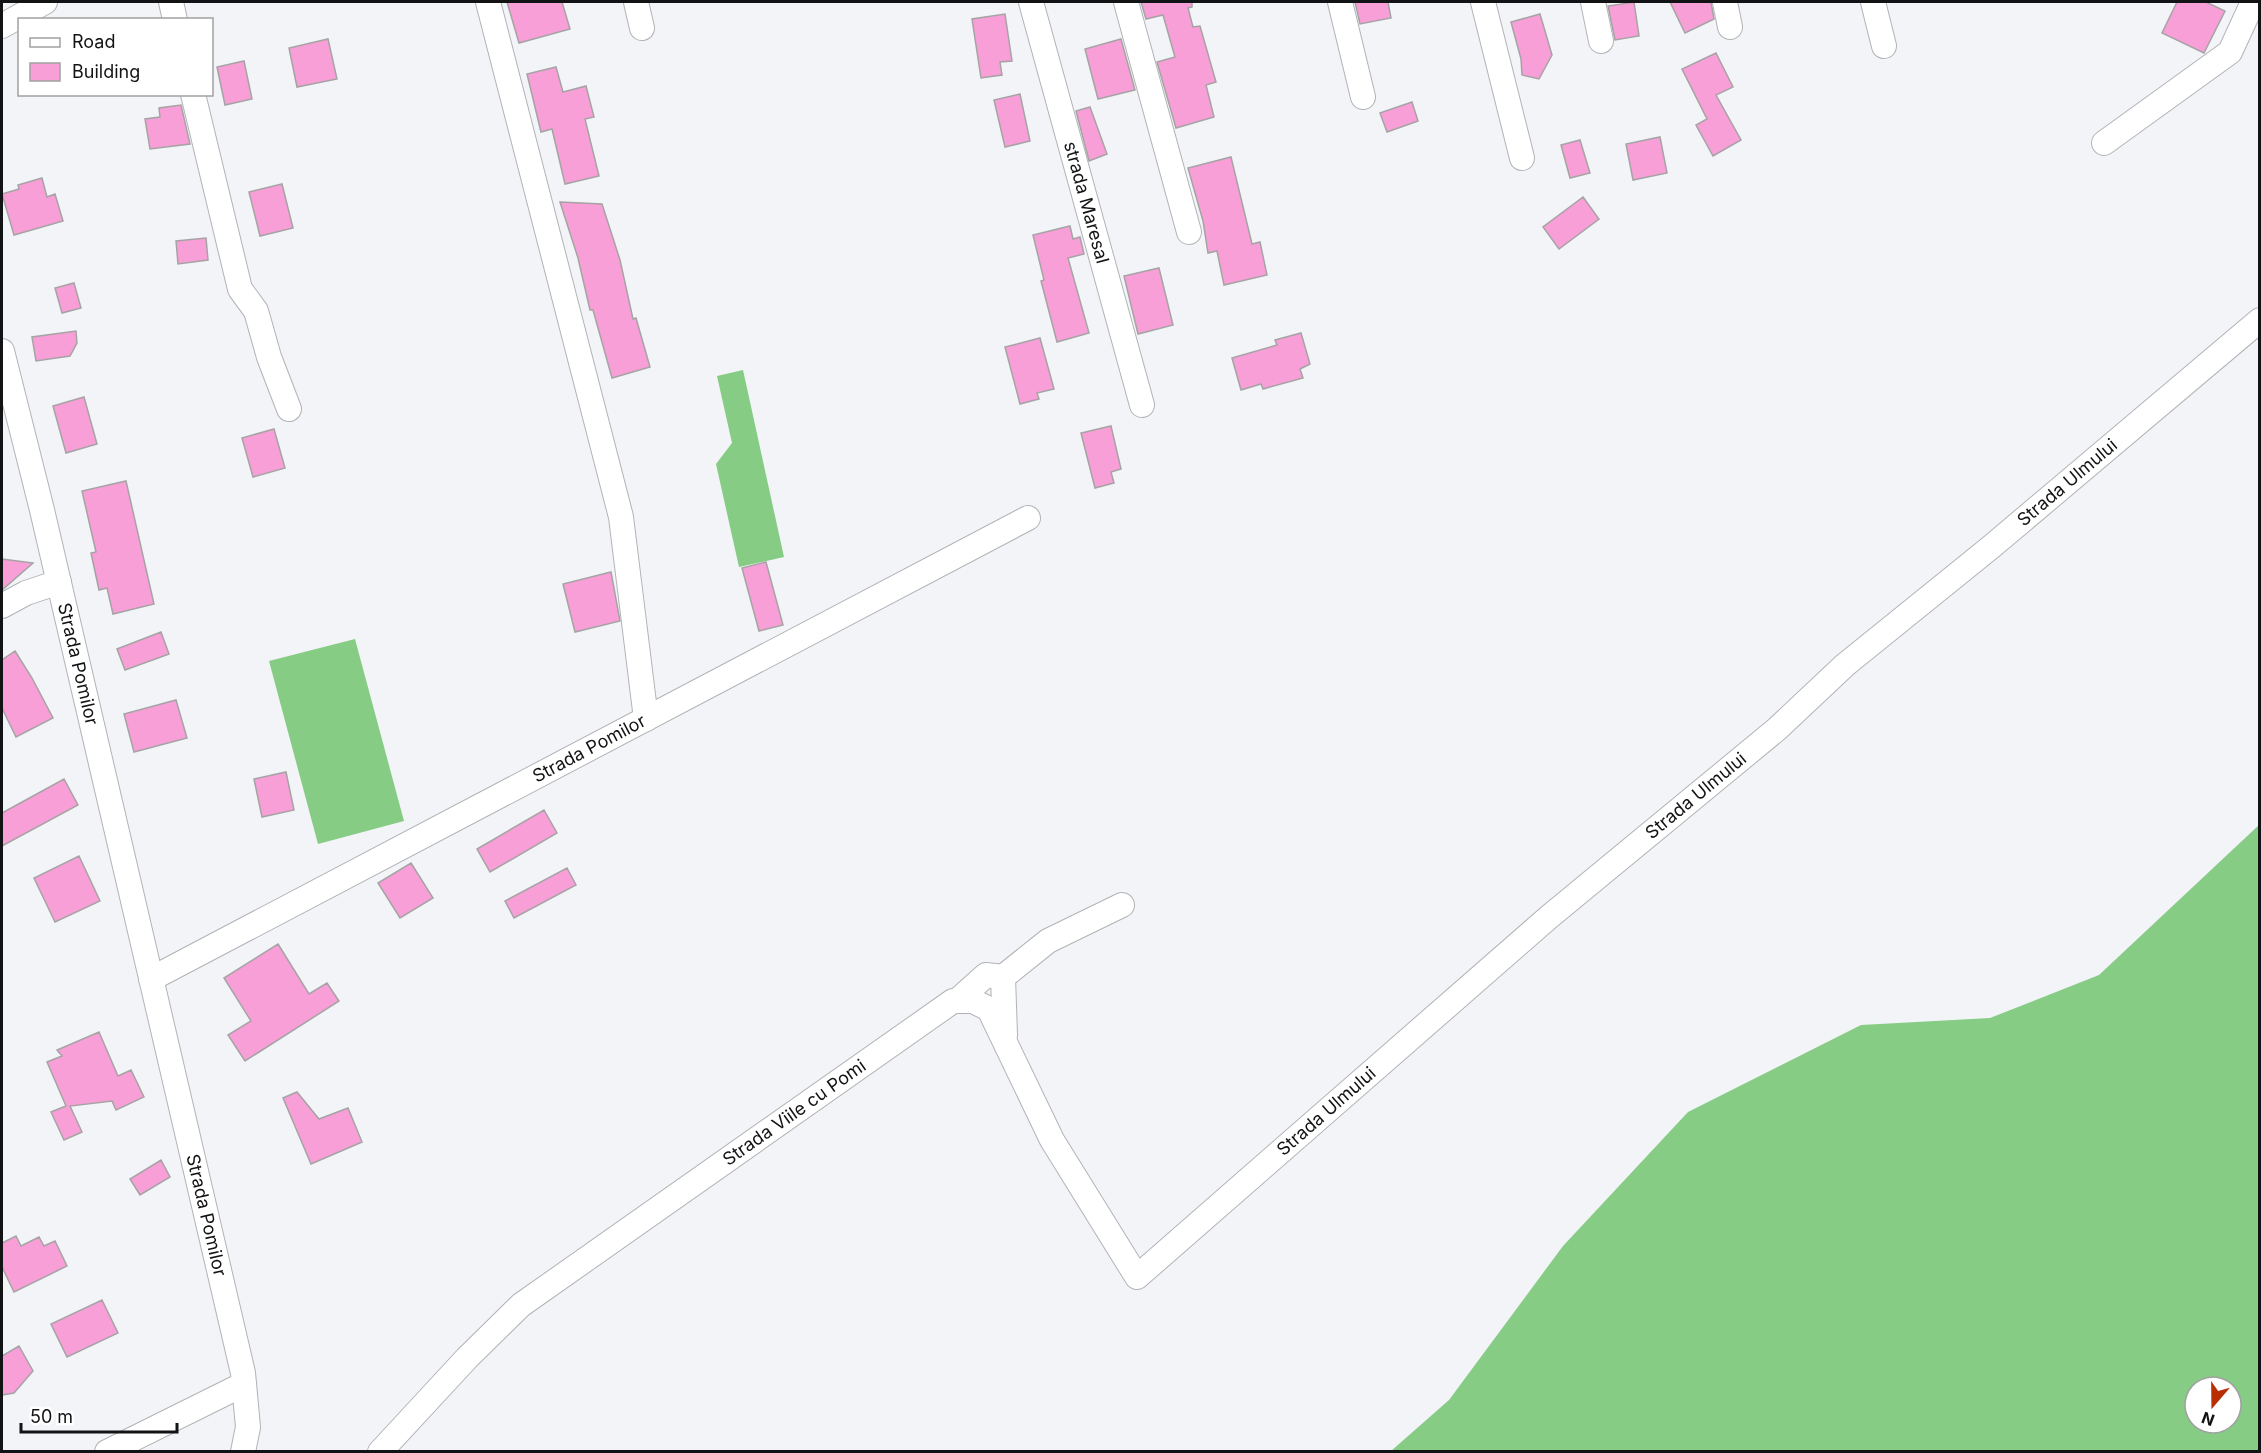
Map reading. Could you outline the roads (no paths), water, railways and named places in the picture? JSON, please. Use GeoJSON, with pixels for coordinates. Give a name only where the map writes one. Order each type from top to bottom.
{"type":"FeatureCollection","features":[{"type":"Feature","properties":{"kind":"street"},"geometry":{"type":"LineString","coordinates":[[2,26],[45,2]]}},
{"type":"Feature","properties":{"kind":"street"},"geometry":{"type":"LineString","coordinates":[[171,2],[175,18]]}},
{"type":"Feature","properties":{"kind":"street"},"geometry":{"type":"LineString","coordinates":[[488,2],[621,517],[646,718]]}},
{"type":"Feature","properties":{"kind":"street"},"geometry":{"type":"LineString","coordinates":[[636,2],[642,28]]}},
{"type":"Feature","properties":{"kind":"street","name":"strada Maresal"},"geometry":{"type":"LineString","coordinates":[[1031,2],[1142,405]]}},
{"type":"Feature","properties":{"kind":"street"},"geometry":{"type":"LineString","coordinates":[[1126,2],[1189,232]]}},
{"type":"Feature","properties":{"kind":"street"},"geometry":{"type":"LineString","coordinates":[[1341,2],[1363,98]]}},
{"type":"Feature","properties":{"kind":"street"},"geometry":{"type":"LineString","coordinates":[[1483,2],[1522,158]]}},
{"type":"Feature","properties":{"kind":"street"},"geometry":{"type":"LineString","coordinates":[[1593,2],[1601,41]]}},
{"type":"Feature","properties":{"kind":"street"},"geometry":{"type":"LineString","coordinates":[[1725,2],[1730,27]]}},
{"type":"Feature","properties":{"kind":"street"},"geometry":{"type":"LineString","coordinates":[[1873,2],[1884,46]]}},
{"type":"Feature","properties":{"kind":"street"},"geometry":{"type":"LineString","coordinates":[[2104,143],[2230,52],[2253,2]]}},
{"type":"Feature","properties":{"kind":"street"},"geometry":{"type":"LineString","coordinates":[[193,96],[240,289],[256,311],[269,357],[289,409]]}},
{"type":"Feature","properties":{"kind":"street","name":"Strada Ulmului"},"geometry":{"type":"LineString","coordinates":[[1005,1043],[1052,1140],[1137,1277],[1549,917],[1777,729],[1845,665],[1990,548],[2259,320]]}},
{"type":"Feature","properties":{"kind":"street","name":"Strada Pomilor"},"geometry":{"type":"LineString","coordinates":[[2,351],[59,582],[244,1384],[248,1427],[243,1452]]}},
{"type":"Feature","properties":{"kind":"street","name":"Strada Pomilor"},"geometry":{"type":"LineString","coordinates":[[150,979],[1028,518]]}},
{"type":"Feature","properties":{"kind":"street"},"geometry":{"type":"LineString","coordinates":[[2,606],[26,592],[59,582]]}},
{"type":"Feature","properties":{"kind":"street"},"geometry":{"type":"LineString","coordinates":[[1005,1043],[1004,977],[1048,941],[1122,905]]}},
{"type":"Feature","properties":{"kind":"street","name":"Strada Viile cu Pomi"},"geometry":{"type":"LineString","coordinates":[[380,1452],[466,1358],[521,1305],[953,1001],[957,1001],[986,975],[1004,977]]}},
{"type":"Feature","properties":{"kind":"street"},"geometry":{"type":"LineString","coordinates":[[957,1001],[973,1001],[989,1009],[1005,1043]]}},
{"type":"Feature","properties":{"kind":"street"},"geometry":{"type":"LineString","coordinates":[[106,1452],[244,1384]]}}]}
